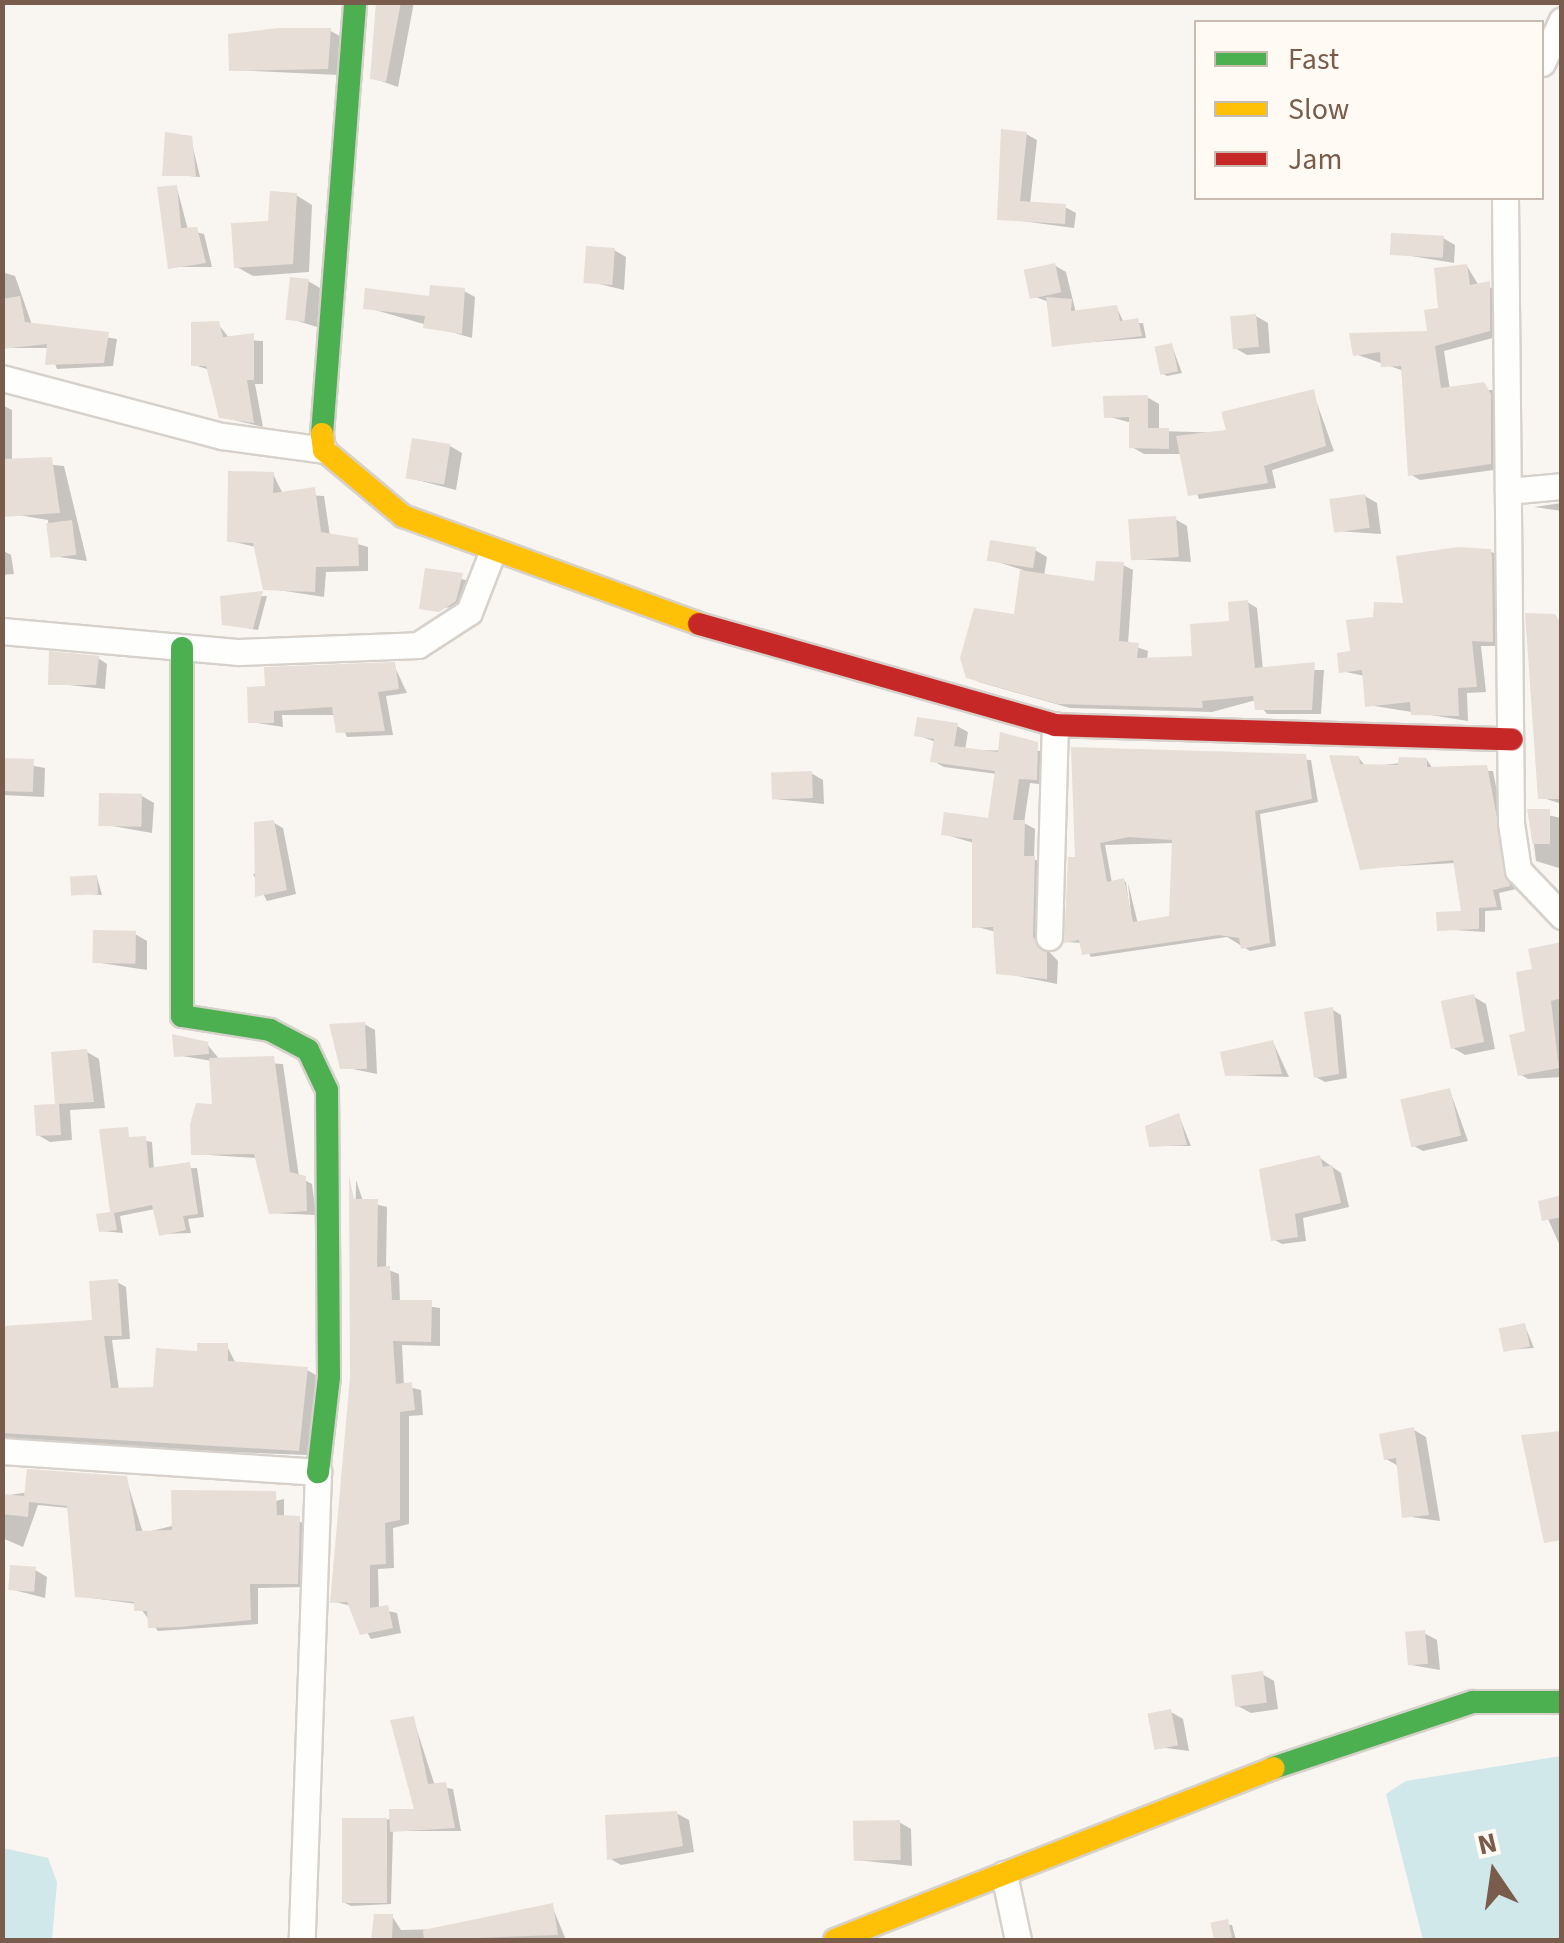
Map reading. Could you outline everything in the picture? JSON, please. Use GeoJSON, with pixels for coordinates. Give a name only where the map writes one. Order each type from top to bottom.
{"type":"FeatureCollection","features":[{"type":"Feature","properties":{"kind":"street"},"geometry":{"type":"LineString","coordinates":[[324,450],[320,323],[355,2]]}},
{"type":"Feature","properties":{"kind":"street"},"geometry":{"type":"LineString","coordinates":[[1544,59],[1562,20]]}},
{"type":"Feature","properties":{"kind":"street"},"geometry":{"type":"LineString","coordinates":[[1506,200],[1512,739],[1518,870],[1562,916]]}},
{"type":"Feature","properties":{"kind":"street"},"geometry":{"type":"LineString","coordinates":[[2,378],[222,436],[324,450],[403,516],[492,553],[691,622],[1055,725],[1512,739]]}},
{"type":"Feature","properties":{"kind":"street"},"geometry":{"type":"LineString","coordinates":[[1508,491],[1562,486]]}},
{"type":"Feature","properties":{"kind":"street"},"geometry":{"type":"LineString","coordinates":[[2,631],[182,648],[418,645],[469,612],[492,553]]}},
{"type":"Feature","properties":{"kind":"street"},"geometry":{"type":"LineString","coordinates":[[182,648],[182,1016],[270,1030],[308,1050],[327,1090],[329,1377],[318,1472],[302,1940]]}},
{"type":"Feature","properties":{"kind":"street"},"geometry":{"type":"LineString","coordinates":[[1049,937],[1055,725]]}},
{"type":"Feature","properties":{"kind":"street"},"geometry":{"type":"LineString","coordinates":[[2,1452],[318,1472]]}},
{"type":"Feature","properties":{"kind":"street"},"geometry":{"type":"LineString","coordinates":[[835,1940],[1366,1731],[1473,1702],[1562,1702]]}},
{"type":"Feature","properties":{"kind":"street"},"geometry":{"type":"LineString","coordinates":[[1004,1874],[1018,1940]]}},
{"type":"Feature","properties":{"kind":"water"},"geometry":{"type":"Polygon","coordinates":[[[1561,1756],[1561,1940],[1423,1940],[1386,1794],[1406,1781],[1561,1756]]]}},
{"type":"Feature","properties":{"kind":"water"},"geometry":{"type":"Polygon","coordinates":[[[3,1848],[48,1858],[57,1882],[52,1940],[3,1940],[3,1848]]]}},
{"type":"Feature","properties":{"kind":"building"},"geometry":{"type":"Polygon","coordinates":[[[376,2],[401,2],[386,82],[370,79],[376,2]]]}},
{"type":"Feature","properties":{"kind":"building"},"geometry":{"type":"Polygon","coordinates":[[[278,28],[331,28],[328,69],[229,71],[228,34],[278,28]]]}},
{"type":"Feature","properties":{"kind":"building"},"geometry":{"type":"Polygon","coordinates":[[[1001,129],[1027,132],[1020,201],[1066,204],[1065,224],[997,220],[1001,129]]]}},
{"type":"Feature","properties":{"kind":"building"},"geometry":{"type":"Polygon","coordinates":[[[165,132],[192,136],[196,176],[162,176],[165,132]]]}},
{"type":"Feature","properties":{"kind":"building"},"geometry":{"type":"Polygon","coordinates":[[[177,185],[181,228],[197,227],[206,263],[168,269],[157,187],[177,185]]]}},
{"type":"Feature","properties":{"kind":"building"},"geometry":{"type":"Polygon","coordinates":[[[270,191],[297,193],[293,264],[234,268],[231,223],[268,221],[270,191]]]}},
{"type":"Feature","properties":{"kind":"building"},"geometry":{"type":"Polygon","coordinates":[[[1391,233],[1444,236],[1443,258],[1390,255],[1391,233]]]}},
{"type":"Feature","properties":{"kind":"building"},"geometry":{"type":"Polygon","coordinates":[[[586,246],[615,248],[612,285],[583,283],[586,246]]]}},
{"type":"Feature","properties":{"kind":"building"},"geometry":{"type":"Polygon","coordinates":[[[1055,263],[1061,292],[1030,299],[1024,270],[1055,263]]]}},
{"type":"Feature","properties":{"kind":"building"},"geometry":{"type":"Polygon","coordinates":[[[1467,264],[1470,285],[1490,281],[1490,331],[1435,346],[1441,388],[1484,382],[1491,394],[1491,464],[1408,476],[1401,366],[1381,367],[1380,352],[1353,356],[1349,333],[1427,331],[1424,310],[1438,308],[1434,268],[1467,264]]]}},
{"type":"Feature","properties":{"kind":"building"},"geometry":{"type":"Polygon","coordinates":[[[290,277],[309,279],[304,322],[286,320],[290,277]]]}},
{"type":"Feature","properties":{"kind":"building"},"geometry":{"type":"Polygon","coordinates":[[[430,285],[465,288],[462,334],[423,328],[425,316],[363,309],[365,288],[429,296],[430,285]]]}},
{"type":"Feature","properties":{"kind":"building"},"geometry":{"type":"Polygon","coordinates":[[[20,296],[25,322],[109,332],[104,363],[45,365],[47,344],[2,349],[2,299],[20,296]]]}},
{"type":"Feature","properties":{"kind":"building"},"geometry":{"type":"Polygon","coordinates":[[[1046,297],[1072,299],[1071,311],[1117,305],[1120,321],[1138,318],[1142,336],[1052,347],[1046,297]]]}},
{"type":"Feature","properties":{"kind":"building"},"geometry":{"type":"Polygon","coordinates":[[[1256,314],[1259,347],[1233,349],[1230,316],[1256,314]]]}},
{"type":"Feature","properties":{"kind":"building"},"geometry":{"type":"Polygon","coordinates":[[[219,321],[223,337],[254,333],[254,380],[247,380],[254,423],[219,418],[206,366],[191,366],[191,322],[219,321]]]}},
{"type":"Feature","properties":{"kind":"building"},"geometry":{"type":"Polygon","coordinates":[[[1172,343],[1178,371],[1160,375],[1154,347],[1172,343]]]}},
{"type":"Feature","properties":{"kind":"building"},"geometry":{"type":"Polygon","coordinates":[[[1314,389],[1326,446],[1264,466],[1268,483],[1188,496],[1176,436],[1226,430],[1221,412],[1314,389]]]}},
{"type":"Feature","properties":{"kind":"building"},"geometry":{"type":"Polygon","coordinates":[[[1148,395],[1148,428],[1169,428],[1169,449],[1129,448],[1129,417],[1104,418],[1103,396],[1148,395]]]}},
{"type":"Feature","properties":{"kind":"building"},"geometry":{"type":"Polygon","coordinates":[[[412,438],[451,444],[444,485],[406,478],[412,438]]]}},
{"type":"Feature","properties":{"kind":"building"},"geometry":{"type":"Polygon","coordinates":[[[52,457],[60,513],[2,517],[2,459],[52,457]]]}},
{"type":"Feature","properties":{"kind":"building"},"geometry":{"type":"Polygon","coordinates":[[[228,471],[274,472],[273,493],[315,487],[321,532],[358,538],[359,566],[316,567],[315,592],[263,590],[253,543],[227,542],[228,471]]]}},
{"type":"Feature","properties":{"kind":"building"},"geometry":{"type":"Polygon","coordinates":[[[1365,494],[1370,528],[1334,533],[1329,499],[1365,494]]]}},
{"type":"Feature","properties":{"kind":"building"},"geometry":{"type":"Polygon","coordinates":[[[1176,516],[1179,557],[1131,560],[1128,519],[1176,516]]]}},
{"type":"Feature","properties":{"kind":"building"},"geometry":{"type":"Polygon","coordinates":[[[72,520],[76,555],[50,558],[46,523],[72,520]]]}},
{"type":"Feature","properties":{"kind":"building"},"geometry":{"type":"Polygon","coordinates":[[[990,540],[1036,547],[1033,568],[987,561],[990,540]]]}},
{"type":"Feature","properties":{"kind":"building"},"geometry":{"type":"Polygon","coordinates":[[[1458,547],[1491,549],[1492,556],[1493,642],[1472,641],[1477,687],[1458,688],[1459,716],[1411,715],[1410,702],[1365,707],[1362,670],[1339,673],[1337,653],[1350,651],[1346,620],[1373,617],[1374,602],[1403,603],[1396,556],[1458,547]]]}},
{"type":"Feature","properties":{"kind":"building"},"geometry":{"type":"Polygon","coordinates":[[[1096,561],[1124,562],[1119,641],[1139,643],[1137,658],[1192,656],[1190,624],[1229,621],[1228,602],[1248,600],[1255,668],[1315,662],[1312,710],[1255,710],[1253,696],[1202,701],[1203,708],[1058,704],[966,678],[960,658],[974,608],[1014,614],[1020,570],[1094,581],[1096,561]]]}},
{"type":"Feature","properties":{"kind":"building"},"geometry":{"type":"Polygon","coordinates":[[[425,568],[463,573],[456,601],[439,612],[419,609],[425,568]]]}},
{"type":"Feature","properties":{"kind":"building"},"geometry":{"type":"Polygon","coordinates":[[[263,591],[253,629],[222,625],[220,596],[263,591]]]}},
{"type":"Feature","properties":{"kind":"building"},"geometry":{"type":"Polygon","coordinates":[[[1525,613],[1555,614],[1562,625],[1562,799],[1538,799],[1525,613]]]}},
{"type":"Feature","properties":{"kind":"building"},"geometry":{"type":"Polygon","coordinates":[[[49,651],[99,656],[96,685],[48,685],[49,651]]]}},
{"type":"Feature","properties":{"kind":"building"},"geometry":{"type":"Polygon","coordinates":[[[395,662],[399,689],[378,692],[385,731],[336,733],[332,707],[274,711],[274,723],[248,723],[247,687],[265,686],[264,667],[395,662]]]}},
{"type":"Feature","properties":{"kind":"building"},"geometry":{"type":"Polygon","coordinates":[[[917,717],[958,723],[954,746],[998,752],[1000,732],[1038,742],[1037,780],[1019,779],[1013,820],[1025,820],[1024,856],[1035,856],[1033,937],[1047,953],[1047,979],[996,974],[993,927],[972,928],[972,839],[941,835],[944,812],[988,818],[995,771],[930,762],[934,739],[914,736],[917,717]]]}},
{"type":"Feature","properties":{"kind":"building"},"geometry":{"type":"Polygon","coordinates":[[[1071,747],[1306,754],[1312,799],[1255,811],[1270,943],[1241,949],[1239,938],[1219,935],[1082,955],[1079,940],[1064,943],[1068,857],[1075,857],[1071,747]],[[1129,837],[1100,843],[1107,882],[1124,878],[1133,922],[1169,916],[1172,840],[1129,837]]]}},
{"type":"Feature","properties":{"kind":"building"},"geometry":{"type":"Polygon","coordinates":[[[1329,755],[1359,756],[1360,764],[1398,765],[1399,757],[1427,758],[1427,767],[1487,765],[1510,886],[1493,890],[1497,907],[1479,908],[1479,929],[1437,931],[1436,912],[1461,911],[1453,860],[1360,870],[1329,755]]]}},
{"type":"Feature","properties":{"kind":"building"},"geometry":{"type":"Polygon","coordinates":[[[2,758],[34,759],[33,792],[2,791],[2,758]]]}},
{"type":"Feature","properties":{"kind":"building"},"geometry":{"type":"Polygon","coordinates":[[[812,771],[813,798],[772,799],[771,772],[812,771]]]}},
{"type":"Feature","properties":{"kind":"building"},"geometry":{"type":"Polygon","coordinates":[[[99,793],[142,794],[141,827],[98,826],[99,793]]]}},
{"type":"Feature","properties":{"kind":"building"},"geometry":{"type":"Polygon","coordinates":[[[1527,809],[1550,809],[1550,844],[1533,844],[1536,865],[1527,809]]]}},
{"type":"Feature","properties":{"kind":"building"},"geometry":{"type":"Polygon","coordinates":[[[274,820],[287,890],[255,897],[254,822],[274,820]]]}},
{"type":"Feature","properties":{"kind":"building"},"geometry":{"type":"Polygon","coordinates":[[[97,875],[98,894],[71,895],[70,876],[97,875]]]}},
{"type":"Feature","properties":{"kind":"building"},"geometry":{"type":"Polygon","coordinates":[[[93,930],[136,931],[135,964],[92,963],[93,930]]]}},
{"type":"Feature","properties":{"kind":"building"},"geometry":{"type":"Polygon","coordinates":[[[1562,942],[1562,998],[1551,1001],[1559,1068],[1518,1076],[1509,1035],[1525,1031],[1516,972],[1532,969],[1528,949],[1562,942]]]}},
{"type":"Feature","properties":{"kind":"building"},"geometry":{"type":"Polygon","coordinates":[[[1474,994],[1484,1042],[1451,1049],[1441,1001],[1474,994]]]}},
{"type":"Feature","properties":{"kind":"building"},"geometry":{"type":"Polygon","coordinates":[[[1333,1007],[1339,1074],[1314,1078],[1304,1012],[1333,1007]]]}},
{"type":"Feature","properties":{"kind":"building"},"geometry":{"type":"Polygon","coordinates":[[[365,1022],[367,1069],[340,1069],[329,1024],[365,1022]]]}},
{"type":"Feature","properties":{"kind":"building"},"geometry":{"type":"Polygon","coordinates":[[[172,1034],[208,1042],[209,1054],[174,1057],[172,1034]]]}},
{"type":"Feature","properties":{"kind":"building"},"geometry":{"type":"Polygon","coordinates":[[[1273,1040],[1282,1074],[1225,1076],[1220,1052],[1273,1040]]]}},
{"type":"Feature","properties":{"kind":"building"},"geometry":{"type":"Polygon","coordinates":[[[87,1049],[94,1102],[59,1104],[61,1135],[36,1136],[34,1105],[55,1104],[51,1052],[87,1049]]]}},
{"type":"Feature","properties":{"kind":"building"},"geometry":{"type":"Polygon","coordinates":[[[274,1056],[290,1172],[306,1176],[307,1211],[269,1214],[254,1154],[191,1155],[190,1124],[196,1103],[212,1104],[209,1058],[274,1056]]]}},
{"type":"Feature","properties":{"kind":"building"},"geometry":{"type":"Polygon","coordinates":[[[1450,1088],[1461,1136],[1411,1147],[1400,1099],[1450,1088]]]}},
{"type":"Feature","properties":{"kind":"building"},"geometry":{"type":"Polygon","coordinates":[[[1179,1113],[1187,1145],[1149,1147],[1145,1126],[1179,1113]]]}},
{"type":"Feature","properties":{"kind":"building"},"geometry":{"type":"Polygon","coordinates":[[[128,1127],[129,1137],[146,1136],[149,1168],[190,1162],[198,1214],[183,1216],[186,1230],[159,1236],[152,1205],[114,1213],[117,1230],[99,1232],[96,1214],[110,1212],[99,1129],[128,1127]]]}},
{"type":"Feature","properties":{"kind":"building"},"geometry":{"type":"Polygon","coordinates":[[[1320,1155],[1323,1167],[1332,1165],[1341,1203],[1295,1214],[1298,1237],[1271,1241],[1259,1169],[1320,1155]]]}},
{"type":"Feature","properties":{"kind":"building"},"geometry":{"type":"Polygon","coordinates":[[[349,1176],[354,1199],[378,1199],[377,1267],[390,1266],[392,1300],[432,1300],[431,1342],[393,1341],[396,1384],[412,1382],[415,1410],[400,1412],[400,1520],[385,1523],[386,1564],[370,1565],[370,1608],[388,1605],[393,1628],[360,1635],[347,1602],[330,1603],[350,1377],[349,1176]]]}},
{"type":"Feature","properties":{"kind":"building"},"geometry":{"type":"Polygon","coordinates":[[[1562,1195],[1562,1217],[1542,1221],[1538,1201],[1562,1195]]]}},
{"type":"Feature","properties":{"kind":"building"},"geometry":{"type":"Polygon","coordinates":[[[118,1279],[122,1336],[104,1336],[111,1388],[153,1387],[156,1348],[197,1351],[197,1343],[228,1343],[228,1361],[308,1367],[299,1451],[2,1433],[4,1326],[92,1320],[89,1281],[118,1279]]]}},
{"type":"Feature","properties":{"kind":"building"},"geometry":{"type":"Polygon","coordinates":[[[1525,1323],[1530,1346],[1504,1352],[1499,1329],[1525,1323]]]}},
{"type":"Feature","properties":{"kind":"building"},"geometry":{"type":"Polygon","coordinates":[[[1414,1427],[1429,1515],[1402,1518],[1396,1458],[1384,1460],[1379,1434],[1414,1427]]]}},
{"type":"Feature","properties":{"kind":"building"},"geometry":{"type":"Polygon","coordinates":[[[1562,1431],[1562,1540],[1544,1543],[1521,1435],[1562,1431]]]}},
{"type":"Feature","properties":{"kind":"building"},"geometry":{"type":"Polygon","coordinates":[[[27,1469],[127,1476],[136,1531],[172,1530],[171,1490],[276,1491],[277,1515],[300,1516],[298,1584],[250,1584],[251,1620],[148,1628],[147,1611],[134,1611],[134,1602],[75,1597],[67,1506],[29,1502],[28,1517],[2,1514],[2,1494],[24,1496],[27,1469]]]}},
{"type":"Feature","properties":{"kind":"building"},"geometry":{"type":"Polygon","coordinates":[[[10,1565],[36,1567],[34,1592],[8,1590],[10,1565]]]}},
{"type":"Feature","properties":{"kind":"building"},"geometry":{"type":"Polygon","coordinates":[[[1425,1630],[1428,1664],[1408,1666],[1405,1632],[1425,1630]]]}},
{"type":"Feature","properties":{"kind":"building"},"geometry":{"type":"Polygon","coordinates":[[[1263,1671],[1267,1703],[1235,1707],[1231,1675],[1263,1671]]]}},
{"type":"Feature","properties":{"kind":"building"},"geometry":{"type":"Polygon","coordinates":[[[1171,1709],[1178,1745],[1155,1750],[1147,1714],[1171,1709]]]}},
{"type":"Feature","properties":{"kind":"building"},"geometry":{"type":"Polygon","coordinates":[[[414,1716],[428,1784],[446,1782],[455,1828],[390,1832],[389,1809],[414,1809],[390,1720],[414,1716]]]}},
{"type":"Feature","properties":{"kind":"building"},"geometry":{"type":"Polygon","coordinates":[[[677,1811],[683,1846],[607,1860],[605,1815],[677,1811]]]}},
{"type":"Feature","properties":{"kind":"building"},"geometry":{"type":"Polygon","coordinates":[[[342,1818],[387,1818],[387,1903],[342,1903],[342,1818]]]}},
{"type":"Feature","properties":{"kind":"building"},"geometry":{"type":"Polygon","coordinates":[[[900,1820],[901,1860],[854,1861],[853,1821],[900,1820]]]}},
{"type":"Feature","properties":{"kind":"building"},"geometry":{"type":"Polygon","coordinates":[[[553,1903],[558,1935],[424,1940],[423,1930],[553,1903]]]}},
{"type":"Feature","properties":{"kind":"building"},"geometry":{"type":"Polygon","coordinates":[[[374,1914],[393,1914],[392,1940],[371,1940],[374,1914]]]}},
{"type":"Feature","properties":{"kind":"building"},"geometry":{"type":"Polygon","coordinates":[[[1228,1919],[1232,1938],[1214,1940],[1210,1923],[1228,1919]]]}},
{"type":"Feature","properties":{"kind":"traffic: fast"},"geometry":{"type":"LineString","coordinates":[[322,434],[355,2]]}},
{"type":"Feature","properties":{"kind":"traffic: fast"},"geometry":{"type":"LineString","coordinates":[[182,648],[182,1016],[270,1030],[308,1050],[327,1090],[329,1377],[318,1472]]}},
{"type":"Feature","properties":{"kind":"traffic: fast"},"geometry":{"type":"LineString","coordinates":[[1273,1768],[1473,1702],[1562,1702]]}},
{"type":"Feature","properties":{"kind":"traffic: slow"},"geometry":{"type":"LineString","coordinates":[[322,434],[324,450],[403,516],[699,624]]}},
{"type":"Feature","properties":{"kind":"traffic: slow"},"geometry":{"type":"LineString","coordinates":[[835,1940],[1273,1768]]}},
{"type":"Feature","properties":{"kind":"traffic: jam"},"geometry":{"type":"LineString","coordinates":[[699,624],[1055,725],[1512,739]]}}]}
